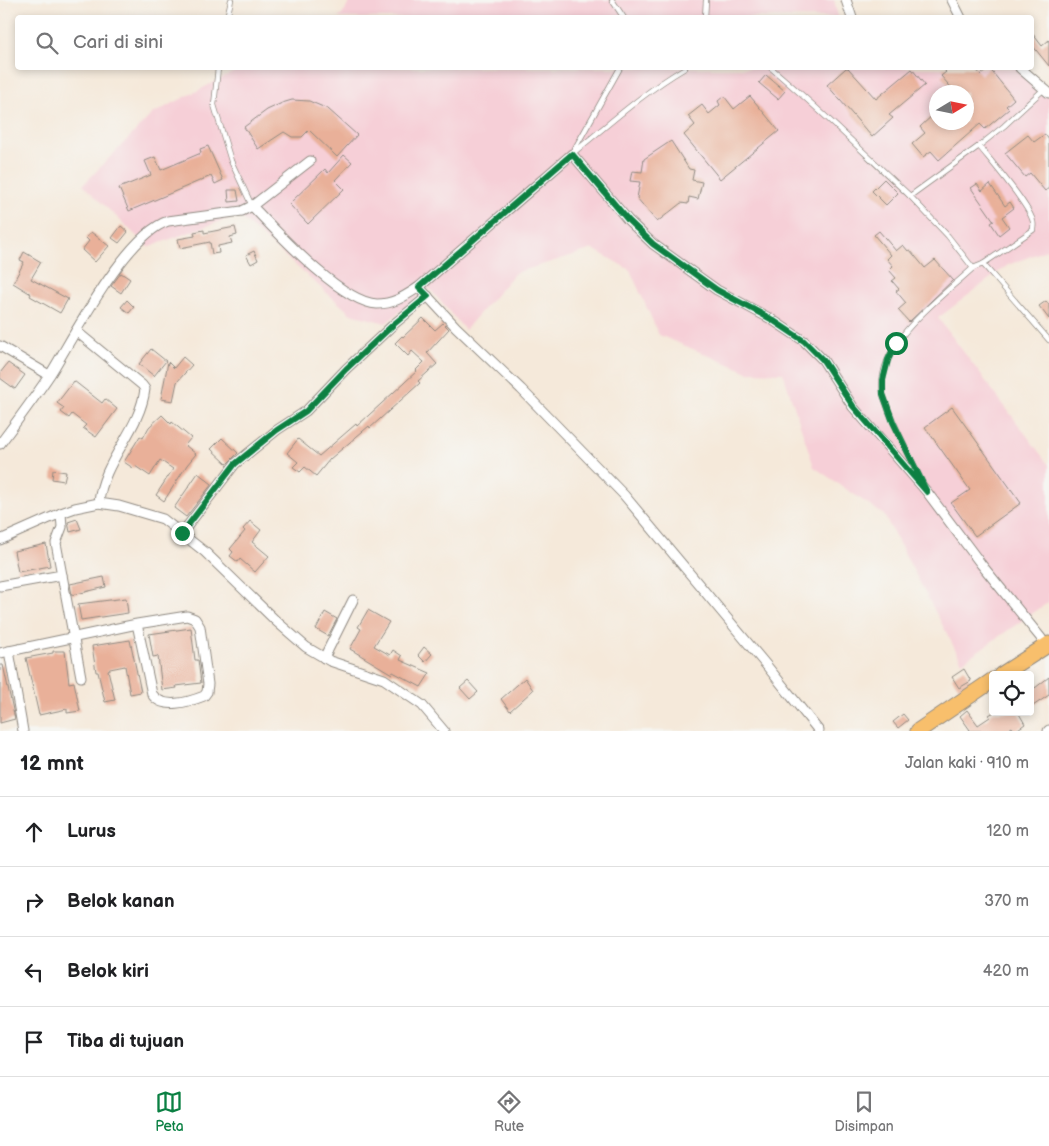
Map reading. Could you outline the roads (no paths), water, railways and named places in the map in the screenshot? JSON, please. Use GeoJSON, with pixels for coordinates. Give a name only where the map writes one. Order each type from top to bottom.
{"type":"FeatureCollection","features":[{"type":"Feature","properties":{"kind":"highway"},"geometry":{"type":"LineString","coordinates":[[1007,671],[1047,645]]}},
{"type":"Feature","properties":{"kind":"highway"},"geometry":{"type":"LineString","coordinates":[[918,731],[989,683]]}},
{"type":"Feature","properties":{"kind":"street"},"geometry":{"type":"LineString","coordinates":[[846,0],[851,15]]}},
{"type":"Feature","properties":{"kind":"street"},"geometry":{"type":"LineString","coordinates":[[952,0],[960,15]]}},
{"type":"Feature","properties":{"kind":"street"},"geometry":{"type":"LineString","coordinates":[[1022,70],[1047,91]]}},
{"type":"Feature","properties":{"kind":"street"},"geometry":{"type":"LineString","coordinates":[[252,206],[300,255],[349,294],[363,302],[389,303],[402,298],[419,287],[572,154],[628,220],[653,244],[717,290],[771,319],[810,347],[823,360],[853,406],[927,492],[981,564],[1047,645]]}},
{"type":"Feature","properties":{"kind":"street"},"geometry":{"type":"LineString","coordinates":[[0,444],[50,375],[118,264],[150,231],[159,224],[168,221],[242,212],[310,161]]}},
{"type":"Feature","properties":{"kind":"street"},"geometry":{"type":"LineString","coordinates":[[419,287],[624,495],[767,666],[818,731]]}},
{"type":"Feature","properties":{"kind":"street"},"geometry":{"type":"LineString","coordinates":[[182,533],[235,464],[277,430],[306,411],[346,369],[394,324],[428,296]]}},
{"type":"Feature","properties":{"kind":"street"},"geometry":{"type":"LineString","coordinates":[[76,331],[145,389],[139,412],[114,459],[100,492],[99,503]]}},
{"type":"Feature","properties":{"kind":"street"},"geometry":{"type":"LineString","coordinates":[[0,346],[50,375]]}},
{"type":"Feature","properties":{"kind":"street"},"geometry":{"type":"LineString","coordinates":[[0,540],[61,513],[99,503],[119,506],[163,519],[205,552],[276,621],[306,647],[324,658],[391,683],[422,705],[444,731]]}},
{"type":"Feature","properties":{"kind":"street"},"geometry":{"type":"LineString","coordinates":[[61,513],[62,527],[56,543],[81,677]]}},
{"type":"Feature","properties":{"kind":"street"},"geometry":{"type":"LineString","coordinates":[[0,586],[62,575]]}},
{"type":"Feature","properties":{"kind":"street"},"geometry":{"type":"LineString","coordinates":[[324,658],[353,600]]}},
{"type":"Feature","properties":{"kind":"street"},"geometry":{"type":"LineString","coordinates":[[23,731],[4,652],[137,624],[187,616],[195,619],[200,626],[208,684],[207,692],[204,696],[168,704],[155,699],[152,694],[137,624]]}},
{"type":"Feature","properties":{"kind":"lane"},"geometry":{"type":"LineString","coordinates":[[228,15],[231,0]]}},
{"type":"Feature","properties":{"kind":"lane"},"geometry":{"type":"LineString","coordinates":[[612,0],[622,15]]}},
{"type":"Feature","properties":{"kind":"lane"},"geometry":{"type":"LineString","coordinates":[[705,15],[706,0]]}},
{"type":"Feature","properties":{"kind":"lane"},"geometry":{"type":"LineString","coordinates":[[218,70],[214,105],[231,161],[252,206]]}},
{"type":"Feature","properties":{"kind":"lane"},"geometry":{"type":"LineString","coordinates":[[572,154],[619,70]]}},
{"type":"Feature","properties":{"kind":"lane"},"geometry":{"type":"LineString","coordinates":[[572,154],[629,105],[682,70]]}},
{"type":"Feature","properties":{"kind":"lane"},"geometry":{"type":"LineString","coordinates":[[773,70],[836,125],[854,145],[910,196],[948,236],[973,268]]}},
{"type":"Feature","properties":{"kind":"lane"},"geometry":{"type":"LineString","coordinates":[[910,196],[979,146],[1047,91]]}},
{"type":"Feature","properties":{"kind":"lane"},"geometry":{"type":"LineString","coordinates":[[927,492],[893,422],[883,394],[883,380],[888,360],[896,343],[910,326],[973,268],[984,264],[1033,230],[1034,223],[1013,188],[979,146]]}},
{"type":"Feature","properties":{"kind":"lane"},"geometry":{"type":"LineString","coordinates":[[984,264],[1049,340]]}}]}
